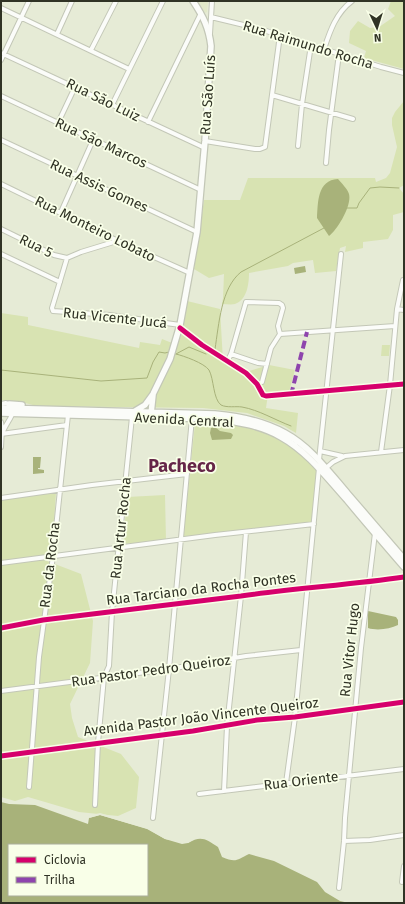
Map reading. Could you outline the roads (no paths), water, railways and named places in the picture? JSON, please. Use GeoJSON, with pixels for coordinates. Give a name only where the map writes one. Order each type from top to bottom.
{"type":"FeatureCollection","features":[{"type":"Feature","properties":{"kind":"main road"},"geometry":{"type":"LineString","coordinates":[[193,1],[201,13],[210,34]]}},
{"type":"Feature","properties":{"kind":"main road","name":"Rua São Luís"},"geometry":{"type":"LineString","coordinates":[[153,394],[170,359],[180,327],[197,232],[205,148],[211,46],[210,34]]}},
{"type":"Feature","properties":{"kind":"main road"},"geometry":{"type":"LineString","coordinates":[[153,394],[154,408],[158,412]]}},
{"type":"Feature","properties":{"kind":"main road"},"geometry":{"type":"LineString","coordinates":[[133,414],[145,405],[153,394]]}},
{"type":"Feature","properties":{"kind":"main road"},"geometry":{"type":"LineString","coordinates":[[151,415],[153,401]]}},
{"type":"Feature","properties":{"kind":"main road","name":"Avenida Central"},"geometry":{"type":"LineString","coordinates":[[1,408],[20,414],[133,414]]}},
{"type":"Feature","properties":{"kind":"main road","name":"Avenida Central"},"geometry":{"type":"LineString","coordinates":[[1,413],[38,409],[151,415],[245,423],[262,428],[281,437],[298,448],[319,468],[404,567]]}},
{"type":"Feature","properties":{"kind":"main road","name":"Avenida Central"},"geometry":{"type":"LineString","coordinates":[[151,415],[158,412],[227,415],[254,420],[286,434],[306,448],[319,460],[404,559]]}},
{"type":"Feature","properties":{"kind":"street"},"geometry":{"type":"LineString","coordinates":[[1,60],[2,53],[29,1]]}},
{"type":"Feature","properties":{"kind":"street"},"geometry":{"type":"LineString","coordinates":[[57,34],[72,1]]}},
{"type":"Feature","properties":{"kind":"street"},"geometry":{"type":"LineString","coordinates":[[91,50],[116,1]]}},
{"type":"Feature","properties":{"kind":"street"},"geometry":{"type":"LineString","coordinates":[[112,105],[163,1]]}},
{"type":"Feature","properties":{"kind":"street","name":"Rua São Luís"},"geometry":{"type":"LineString","coordinates":[[210,34],[212,1]]}},
{"type":"Feature","properties":{"kind":"street"},"geometry":{"type":"LineString","coordinates":[[324,49],[340,11],[352,1]]}},
{"type":"Feature","properties":{"kind":"street"},"geometry":{"type":"LineString","coordinates":[[1,8],[129,69]]}},
{"type":"Feature","properties":{"kind":"street"},"geometry":{"type":"LineString","coordinates":[[148,122],[201,13]]}},
{"type":"Feature","properties":{"kind":"street","name":"Rua Raimundo Rocha"},"geometry":{"type":"LineString","coordinates":[[211,17],[244,24],[404,73]]}},
{"type":"Feature","properties":{"kind":"street"},"geometry":{"type":"LineString","coordinates":[[205,141],[255,149],[265,147],[280,35]]}},
{"type":"Feature","properties":{"kind":"street"},"geometry":{"type":"LineString","coordinates":[[298,146],[302,104],[311,45]]}},
{"type":"Feature","properties":{"kind":"street","name":"Rua São Luiz"},"geometry":{"type":"LineString","coordinates":[[2,53],[205,148]]}},
{"type":"Feature","properties":{"kind":"street"},"geometry":{"type":"LineString","coordinates":[[326,163],[339,54]]}},
{"type":"Feature","properties":{"kind":"street"},"geometry":{"type":"LineString","coordinates":[[58,123],[75,87]]}},
{"type":"Feature","properties":{"kind":"street"},"geometry":{"type":"LineString","coordinates":[[272,95],[353,119]]}},
{"type":"Feature","properties":{"kind":"street","name":"Rua São Marcos"},"geometry":{"type":"LineString","coordinates":[[1,96],[201,190]]}},
{"type":"Feature","properties":{"kind":"street","name":"Rua Assis Gomes"},"geometry":{"type":"LineString","coordinates":[[1,140],[197,232]]}},
{"type":"Feature","properties":{"kind":"street"},"geometry":{"type":"LineString","coordinates":[[61,212],[93,140]]}},
{"type":"Feature","properties":{"kind":"street","name":"Rua Monteiro Lobato"},"geometry":{"type":"LineString","coordinates":[[1,184],[118,241],[190,273]]}},
{"type":"Feature","properties":{"kind":"street","name":"Rua 5"},"geometry":{"type":"LineString","coordinates":[[1,229],[54,255],[67,258],[92,248],[118,241]]}},
{"type":"Feature","properties":{"kind":"street"},"geometry":{"type":"LineString","coordinates":[[1,254],[60,282],[67,258]]}},
{"type":"Feature","properties":{"kind":"street"},"geometry":{"type":"LineString","coordinates":[[319,460],[341,254]]}},
{"type":"Feature","properties":{"kind":"street"},"geometry":{"type":"LineString","coordinates":[[381,452],[390,386],[397,310],[403,280]]}},
{"type":"Feature","properties":{"kind":"street","name":"Rua Vicente Jucá"},"geometry":{"type":"LineString","coordinates":[[60,282],[52,308],[53,310],[110,315],[180,327]]}},
{"type":"Feature","properties":{"kind":"street"},"geometry":{"type":"LineString","coordinates":[[227,362],[231,354],[246,302],[279,303],[283,308],[278,326],[280,334],[271,348],[262,382]]}},
{"type":"Feature","properties":{"kind":"street"},"geometry":{"type":"LineString","coordinates":[[397,310],[404,310]]}},
{"type":"Feature","properties":{"kind":"street"},"geometry":{"type":"LineString","coordinates":[[280,334],[395,326]]}},
{"type":"Feature","properties":{"kind":"street"},"geometry":{"type":"LineString","coordinates":[[180,327],[227,362],[246,373],[257,384],[263,396],[404,384]]}},
{"type":"Feature","properties":{"kind":"street"},"geometry":{"type":"LineString","coordinates":[[231,354],[258,363],[267,364]]}},
{"type":"Feature","properties":{"kind":"street"},"geometry":{"type":"LineString","coordinates":[[1,404],[11,411]]}},
{"type":"Feature","properties":{"kind":"street"},"geometry":{"type":"LineString","coordinates":[[1,447],[1,421],[5,420],[11,411]]}},
{"type":"Feature","properties":{"kind":"street"},"geometry":{"type":"LineString","coordinates":[[2,434],[11,411]]}},
{"type":"Feature","properties":{"kind":"street","name":"Rua Artur Rocha"},"geometry":{"type":"LineString","coordinates":[[94,805],[104,677],[109,666],[112,612],[127,482],[133,414]]}},
{"type":"Feature","properties":{"kind":"street","name":"Rua da Rocha"},"geometry":{"type":"LineString","coordinates":[[29,787],[43,620],[53,556],[68,415]]}},
{"type":"Feature","properties":{"kind":"street"},"geometry":{"type":"LineString","coordinates":[[153,818],[170,669],[192,418]]}},
{"type":"Feature","properties":{"kind":"street"},"geometry":{"type":"LineString","coordinates":[[2,434],[67,425]]}},
{"type":"Feature","properties":{"kind":"street"},"geometry":{"type":"LineString","coordinates":[[320,451],[342,456],[404,450]]}},
{"type":"Feature","properties":{"kind":"street"},"geometry":{"type":"LineString","coordinates":[[326,468],[342,456]]}},
{"type":"Feature","properties":{"kind":"street"},"geometry":{"type":"LineString","coordinates":[[286,783],[295,718],[319,468]]}},
{"type":"Feature","properties":{"kind":"street"},"geometry":{"type":"LineString","coordinates":[[1,498],[187,474]]}},
{"type":"Feature","properties":{"kind":"street"},"geometry":{"type":"LineString","coordinates":[[1,563],[215,535],[314,524]]}},
{"type":"Feature","properties":{"kind":"street"},"geometry":{"type":"LineString","coordinates":[[224,791],[227,726],[241,596],[246,532]]}},
{"type":"Feature","properties":{"kind":"street","name":"Rua Vitor Hugo"},"geometry":{"type":"LineString","coordinates":[[339,888],[361,648],[375,533]]}},
{"type":"Feature","properties":{"kind":"street","name":"Rua Tarciano da Rocha Pontes"},"geometry":{"type":"LineString","coordinates":[[1,628],[43,620],[308,587],[370,582],[404,577]]}},
{"type":"Feature","properties":{"kind":"street","name":"Rua Pastor Pedro Queiroz"},"geometry":{"type":"LineString","coordinates":[[1,691],[170,669],[246,656],[301,650]]}},
{"type":"Feature","properties":{"kind":"street","name":"Avenida Pastor João Vincente Queiroz"},"geometry":{"type":"LineString","coordinates":[[1,756],[162,734],[193,732],[257,720],[295,718],[404,702]]}},
{"type":"Feature","properties":{"kind":"street","name":"Rua Oriente"},"geometry":{"type":"LineString","coordinates":[[199,794],[404,769]]}},
{"type":"Feature","properties":{"kind":"street"},"geometry":{"type":"LineString","coordinates":[[344,842],[404,835]]}},
{"type":"Feature","properties":{"kind":"street"},"geometry":{"type":"LineString","coordinates":[[402,882],[404,866]]}},
{"type":"Feature","properties":{"kind":"waterway"},"geometry":{"type":"LineString","coordinates":[[404,112],[404,124]]}},
{"type":"Feature","properties":{"kind":"waterway"},"geometry":{"type":"LineString","coordinates":[[346,208],[357,208],[370,188],[399,188]]}},
{"type":"Feature","properties":{"kind":"waterway"},"geometry":{"type":"LineString","coordinates":[[215,349],[222,307],[229,287],[234,279],[241,272],[324,228]]}},
{"type":"Feature","properties":{"kind":"waterway"},"geometry":{"type":"LineString","coordinates":[[176,354],[189,347],[206,354]]}},
{"type":"Feature","properties":{"kind":"waterway"},"geometry":{"type":"LineString","coordinates":[[1,370],[101,381],[147,378],[153,362],[159,352],[169,352]]}},
{"type":"Feature","properties":{"kind":"waterway"},"geometry":{"type":"LineString","coordinates":[[176,354],[198,362],[209,370],[216,398],[221,405],[248,408],[291,426]]}},
{"type":"Feature","properties":{"kind":"district","name":"Pacheco"},"geometry":{"type":"Point","coordinates":[182,466]}}]}
